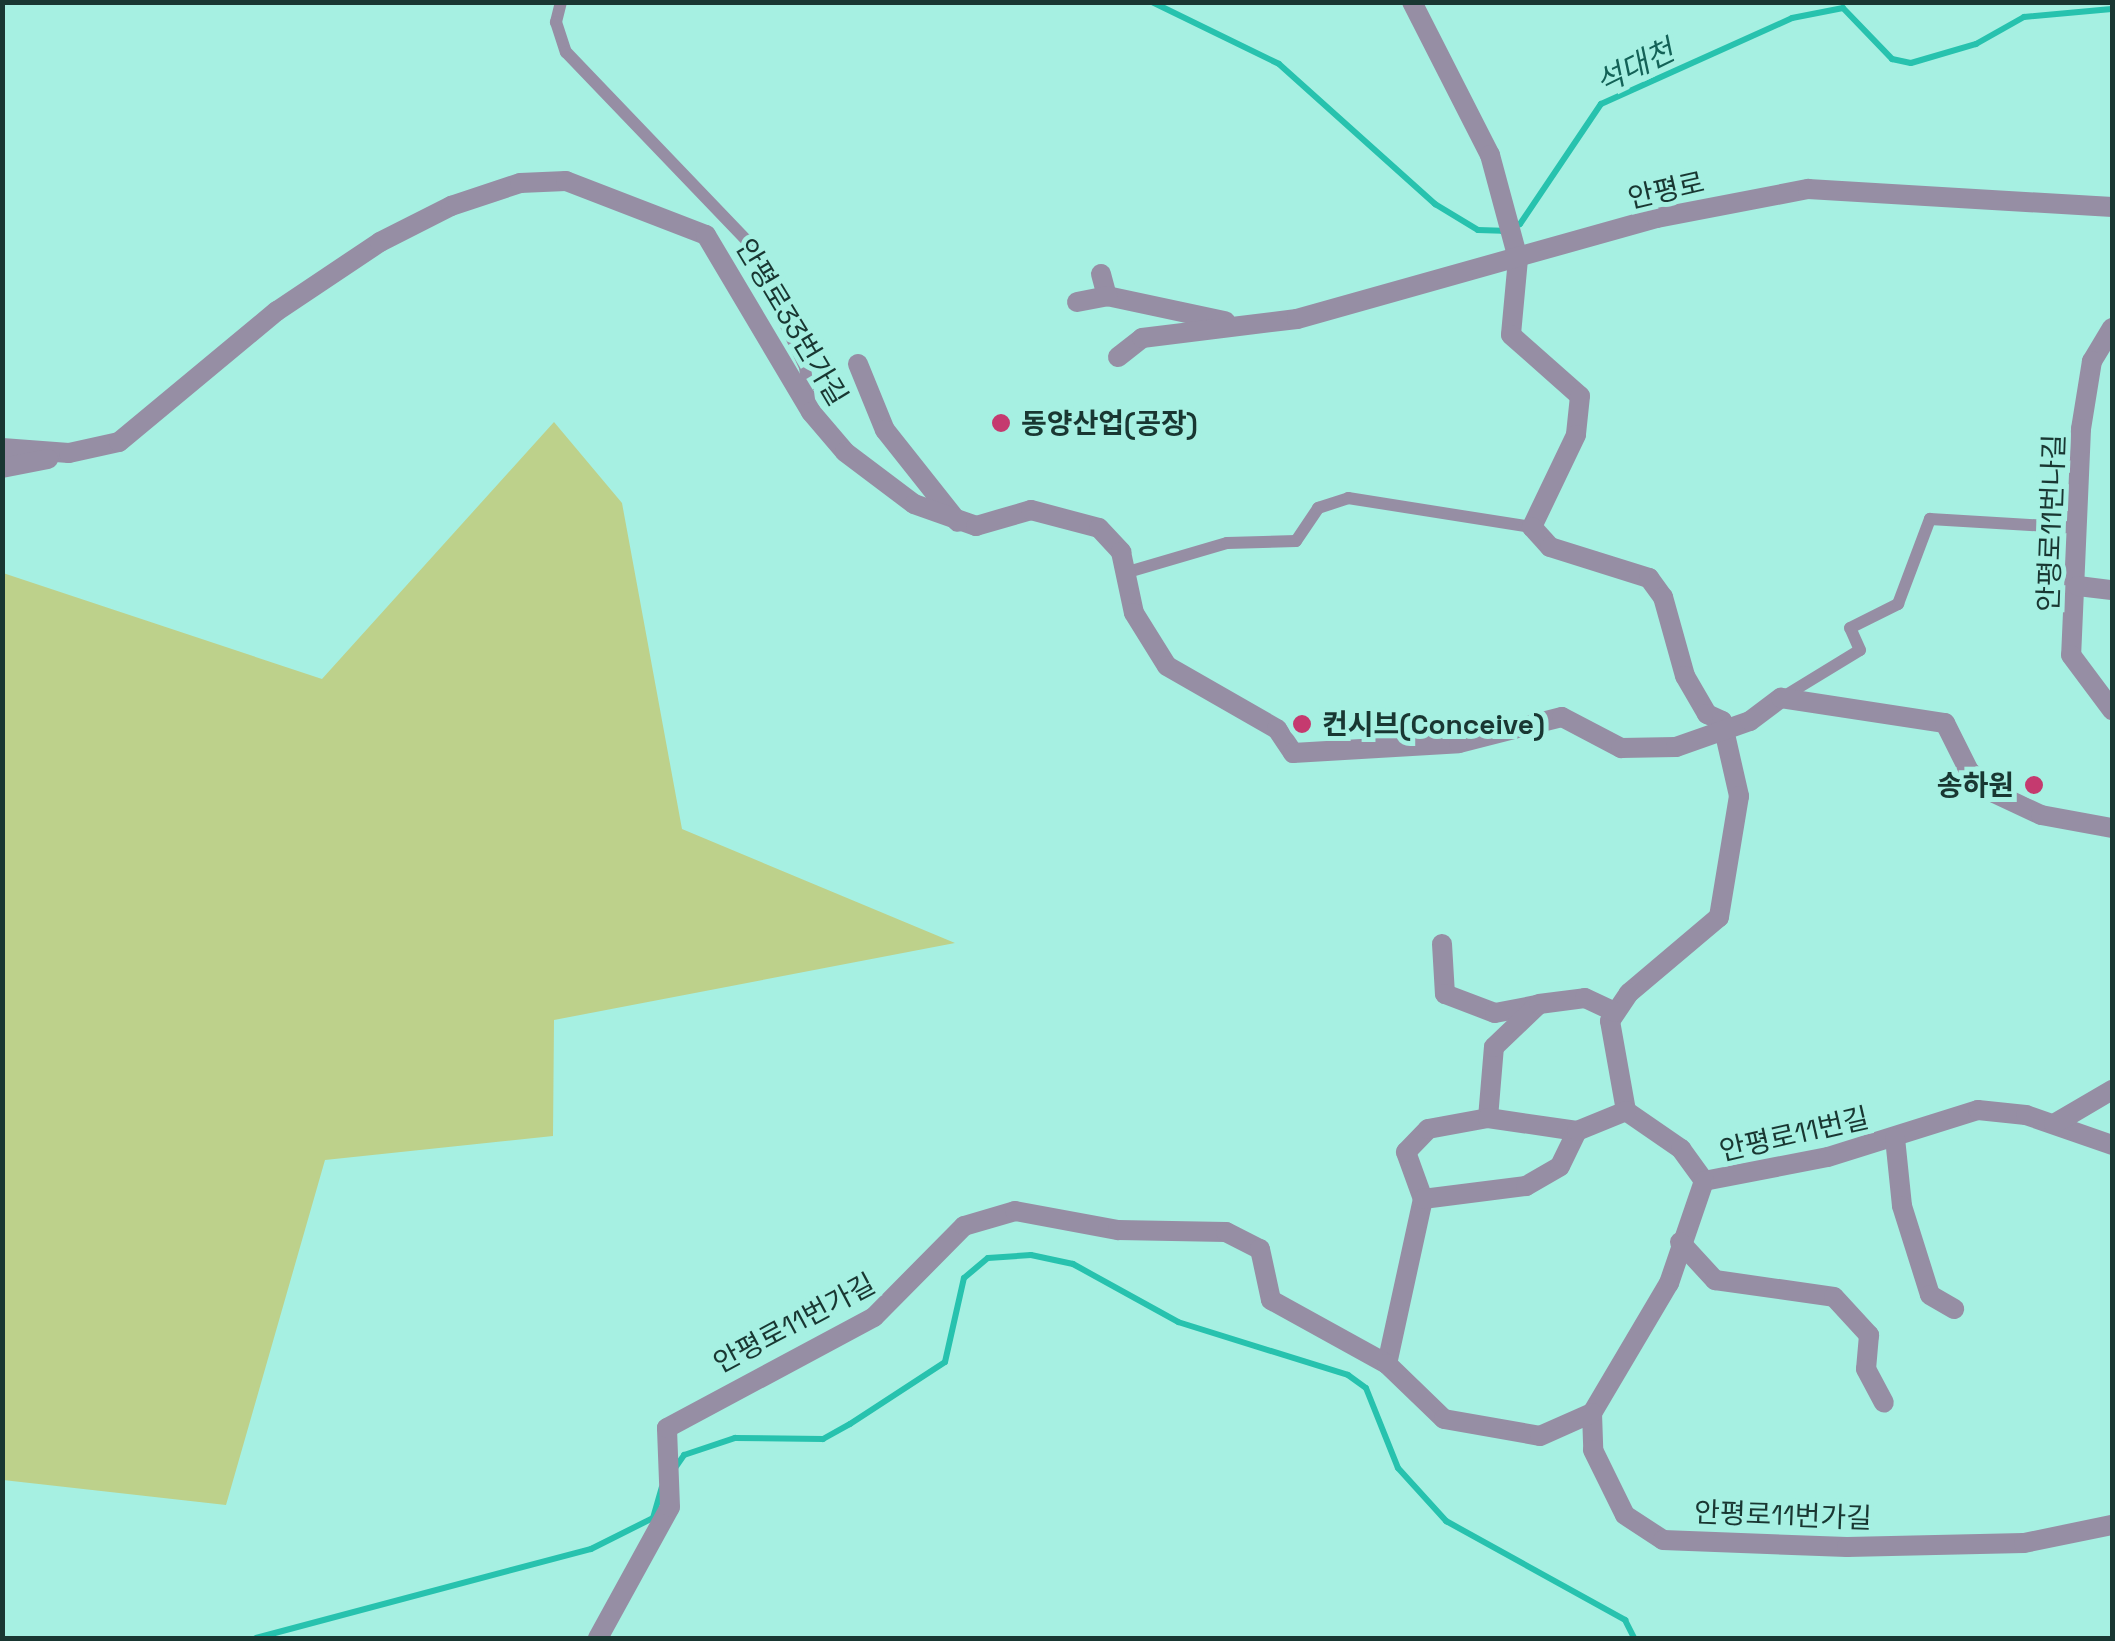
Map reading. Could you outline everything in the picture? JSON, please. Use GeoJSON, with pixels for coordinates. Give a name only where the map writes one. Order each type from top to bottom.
{"type":"FeatureCollection","features":[{"type":"Feature","properties":{"kind":"street"},"geometry":{"type":"LineString","coordinates":[[1387,1364],[1423,1199],[1406,1152],[1428,1128],[1488,1118],[1576,1131],[1626,1111],[1609,1053],[1615,1012],[1719,916],[1739,806],[1724,732],[1684,676],[1664,597],[1649,578],[1550,546],[1532,527],[1540,500],[1582,412],[1573,383],[1511,334],[1518,259],[1490,155],[1412,2]]}},
{"type":"Feature","properties":{"kind":"street","name":"안평로33번가길"},"geometry":{"type":"LineString","coordinates":[[2,448],[69,453],[118,442],[277,311],[380,242],[451,206],[566,180],[706,235],[811,412],[885,484],[958,522]]}},
{"type":"Feature","properties":{"kind":"street","name":"안평로"},"geometry":{"type":"LineString","coordinates":[[1242,324],[1297,320],[1657,218],[1808,189],[2112,207]]}},
{"type":"Feature","properties":{"kind":"street"},"geometry":{"type":"LineString","coordinates":[[1100,274],[1107,296]]}},
{"type":"Feature","properties":{"kind":"street"},"geometry":{"type":"LineString","coordinates":[[1077,302],[1107,296],[1242,324]]}},
{"type":"Feature","properties":{"kind":"street"},"geometry":{"type":"LineString","coordinates":[[1118,358],[1142,338],[1242,324]]}},
{"type":"Feature","properties":{"kind":"street","name":"안평로11번나길"},"geometry":{"type":"LineString","coordinates":[[2112,328],[2092,362],[2080,429],[2078,586],[2071,655],[2112,710]]}},
{"type":"Feature","properties":{"kind":"street"},"geometry":{"type":"LineString","coordinates":[[858,364],[885,430],[958,522],[1068,514],[1099,528],[1128,572],[1134,613],[1167,666],[1277,729],[1293,754],[1459,743],[1562,717],[1621,748],[1676,747],[1724,732],[1781,698],[1945,723],[1969,771],[2041,815],[2112,828]]}},
{"type":"Feature","properties":{"kind":"street"},"geometry":{"type":"LineString","coordinates":[[2,468],[69,453]]}},
{"type":"Feature","properties":{"kind":"street"},"geometry":{"type":"LineString","coordinates":[[2078,586],[2112,590]]}},
{"type":"Feature","properties":{"kind":"street"},"geometry":{"type":"LineString","coordinates":[[1442,944],[1445,994],[1494,1013],[1585,998],[1615,1012]]}},
{"type":"Feature","properties":{"kind":"street"},"geometry":{"type":"LineString","coordinates":[[1488,1118],[1494,1047],[1539,1004]]}},
{"type":"Feature","properties":{"kind":"street"},"geometry":{"type":"LineString","coordinates":[[2054,1124],[2112,1090]]}},
{"type":"Feature","properties":{"kind":"street","name":"안평로11번길"},"geometry":{"type":"LineString","coordinates":[[1704,1182],[1896,1138],[1978,1110],[2054,1124],[2112,1145]]}},
{"type":"Feature","properties":{"kind":"street","name":"안평로11번길"},"geometry":{"type":"LineString","coordinates":[[1626,1111],[1681,1149],[1704,1182]]}},
{"type":"Feature","properties":{"kind":"street"},"geometry":{"type":"LineString","coordinates":[[1423,1199],[1526,1186],[1560,1166],[1576,1131]]}},
{"type":"Feature","properties":{"kind":"street","name":"안평로11번길"},"geometry":{"type":"LineString","coordinates":[[1896,1138],[1902,1206],[1930,1295],[1954,1309]]}},
{"type":"Feature","properties":{"kind":"street","name":"안평로11번길"},"geometry":{"type":"LineString","coordinates":[[1592,1413],[1669,1283],[1680,1242],[1704,1182]]}},
{"type":"Feature","properties":{"kind":"street","name":"안평로11번가길"},"geometry":{"type":"LineString","coordinates":[[598,1638],[642,1569],[670,1507],[665,1481],[667,1428],[693,1406],[874,1317],[964,1226],[1015,1211],[1118,1230],[1226,1232],[1260,1249],[1271,1300],[1387,1364],[1444,1419],[1498,1433],[1540,1436],[1592,1413],[1594,1450],[1625,1515],[1663,1540],[2024,1542],[2112,1524]]}},
{"type":"Feature","properties":{"kind":"street"},"geometry":{"type":"LineString","coordinates":[[1680,1242],[1715,1280],[1834,1297],[1869,1335],[1866,1369],[1884,1403]]}},
{"type":"Feature","properties":{"kind":"lane"},"geometry":{"type":"LineString","coordinates":[[562,2],[556,22],[566,52],[748,242],[804,367],[811,412]]}},
{"type":"Feature","properties":{"kind":"lane"},"geometry":{"type":"LineString","coordinates":[[1128,572],[1227,543],[1296,541],[1318,508],[1348,498],[1532,527]]}},
{"type":"Feature","properties":{"kind":"lane"},"geometry":{"type":"LineString","coordinates":[[1781,698],[1860,650],[1850,628],[1898,604],[1930,519],[2080,528]]}},
{"type":"Feature","properties":{"kind":"green space"},"geometry":{"type":"Polygon","coordinates":[[[554,422],[622,503],[682,829],[955,943],[554,1020],[553,1136],[325,1160],[226,1505],[3,1480],[3,573],[322,679],[554,422]]]}},
{"type":"Feature","properties":{"kind":"waterway","name":"석대천"},"geometry":{"type":"LineString","coordinates":[[1152,2],[1279,64],[1435,204],[1478,230],[1502,231],[1520,224],[1601,104],[1792,18],[1843,8],[1892,59],[1911,63],[1976,44],[2024,17],[2112,9]]}},
{"type":"Feature","properties":{"kind":"waterway"},"geometry":{"type":"LineString","coordinates":[[675,1468],[684,1455],[735,1438],[823,1439],[850,1424],[945,1362],[964,1278],[988,1258],[1031,1255],[1073,1264],[1178,1322],[1348,1375],[1366,1388],[1398,1468],[1446,1521],[1625,1620],[1634,1638]]}},
{"type":"Feature","properties":{"kind":"waterway"},"geometry":{"type":"LineString","coordinates":[[256,1638],[591,1549],[653,1518],[662,1487]]}},
{"type":"Feature","properties":{"kind":"place","name":"동양산업(공장)"},"geometry":{"type":"Point","coordinates":[1001,423]}},
{"type":"Feature","properties":{"kind":"place","name":"컨시브(Conceive)"},"geometry":{"type":"Point","coordinates":[1302,724]}},
{"type":"Feature","properties":{"kind":"place","name":"송하원"},"geometry":{"type":"Point","coordinates":[2034,785]}}]}
